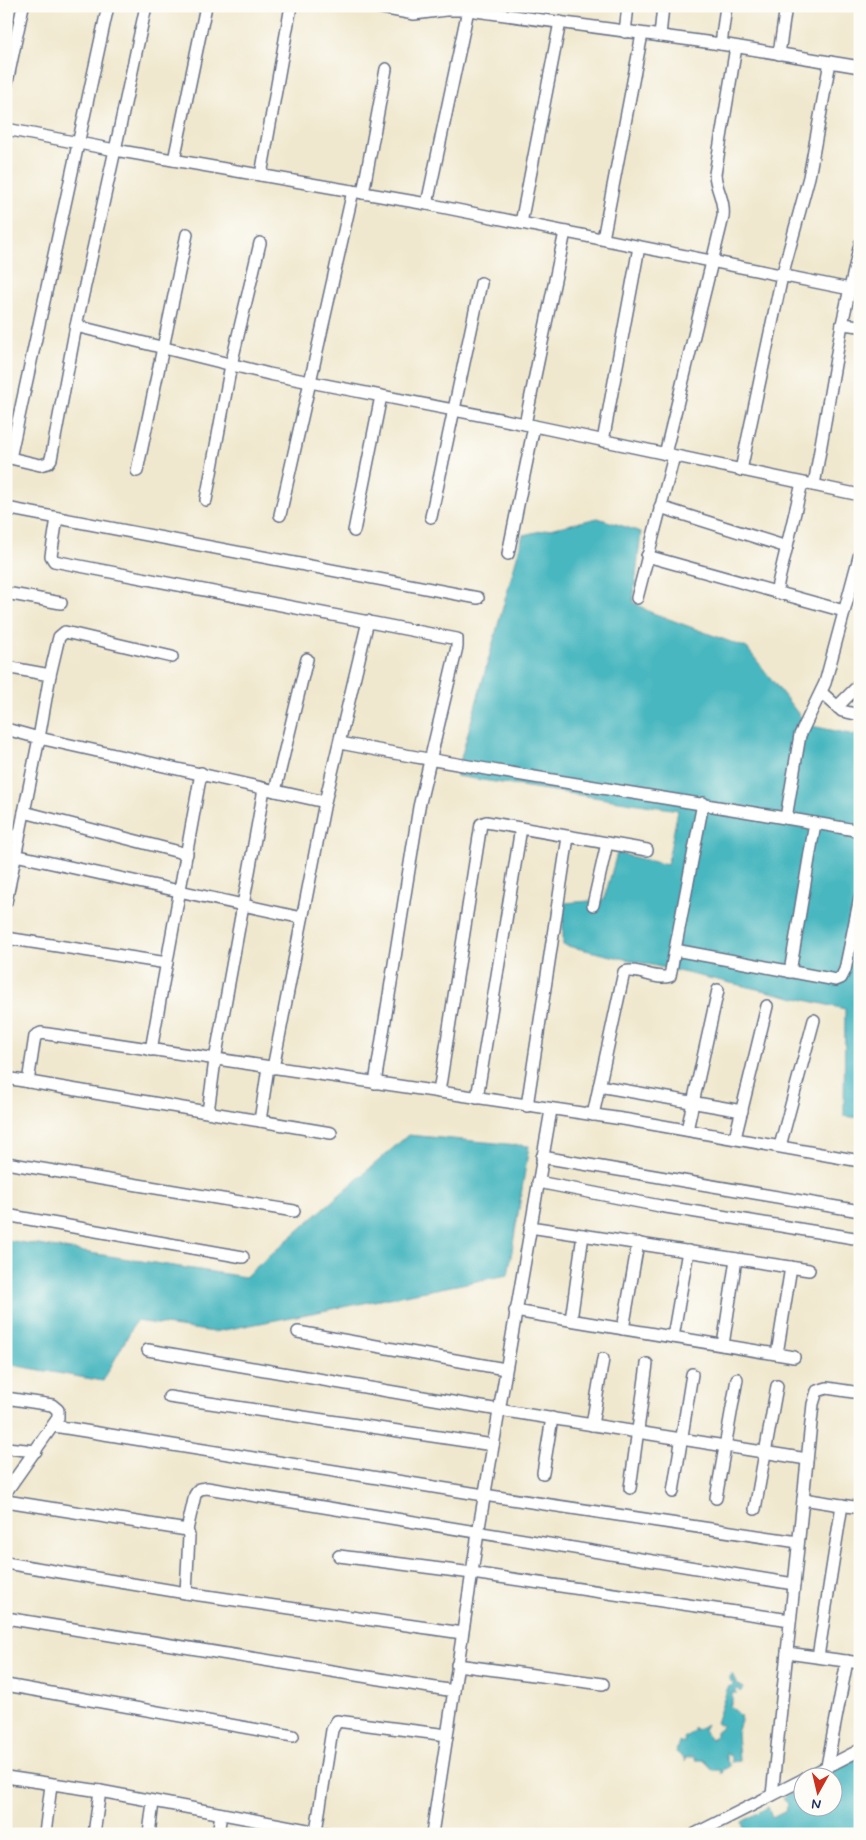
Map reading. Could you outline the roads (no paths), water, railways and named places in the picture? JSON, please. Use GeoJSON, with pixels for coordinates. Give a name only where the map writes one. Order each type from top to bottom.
{"type":"FeatureCollection","features":[{"type":"Feature","properties":{"kind":"street"},"geometry":{"type":"LineString","coordinates":[[6,87],[23,6]]}},
{"type":"Feature","properties":{"kind":"street"},"geometry":{"type":"LineString","coordinates":[[108,6],[8,457],[40,465],[48,463],[51,459],[76,326],[146,6]]}},
{"type":"Feature","properties":{"kind":"street"},"geometry":{"type":"LineString","coordinates":[[174,160],[206,6]]}},
{"type":"Feature","properties":{"kind":"street"},"geometry":{"type":"LineString","coordinates":[[261,175],[291,6]]}},
{"type":"Feature","properties":{"kind":"street"},"geometry":{"type":"LineString","coordinates":[[371,6],[415,10],[468,10],[721,44],[860,67]]}},
{"type":"Feature","properties":{"kind":"street"},"geometry":{"type":"LineString","coordinates":[[625,32],[628,6]]}},
{"type":"Feature","properties":{"kind":"street"},"geometry":{"type":"LineString","coordinates":[[660,36],[663,6]]}},
{"type":"Feature","properties":{"kind":"street"},"geometry":{"type":"LineString","coordinates":[[721,44],[726,6]]}},
{"type":"Feature","properties":{"kind":"street"},"geometry":{"type":"LineString","coordinates":[[779,54],[786,6]]}},
{"type":"Feature","properties":{"kind":"street"},"geometry":{"type":"LineString","coordinates":[[427,204],[468,10]]}},
{"type":"Feature","properties":{"kind":"street"},"geometry":{"type":"LineString","coordinates":[[521,223],[560,22]]}},
{"type":"Feature","properties":{"kind":"street"},"geometry":{"type":"LineString","coordinates":[[603,239],[642,34]]}},
{"type":"Feature","properties":{"kind":"street"},"geometry":{"type":"LineString","coordinates":[[636,598],[660,507],[711,261],[724,208],[723,199],[715,183],[715,174],[736,47]]}},
{"type":"Feature","properties":{"kind":"street"},"geometry":{"type":"LineString","coordinates":[[741,470],[782,276],[809,177],[830,62]]}},
{"type":"Feature","properties":{"kind":"street"},"geometry":{"type":"LineString","coordinates":[[280,515],[309,382],[358,192],[386,69]]}},
{"type":"Feature","properties":{"kind":"street"},"geometry":{"type":"LineString","coordinates":[[6,128],[115,150],[427,204],[856,291]]}},
{"type":"Feature","properties":{"kind":"street"},"geometry":{"type":"LineString","coordinates":[[508,554],[565,232]]}},
{"type":"Feature","properties":{"kind":"street"},"geometry":{"type":"LineString","coordinates":[[137,471],[188,234]]}},
{"type":"Feature","properties":{"kind":"street"},"geometry":{"type":"LineString","coordinates":[[206,500],[231,365],[260,244]]}},
{"type":"Feature","properties":{"kind":"street"},"geometry":{"type":"LineString","coordinates":[[814,485],[842,324],[856,291],[860,244]]}},
{"type":"Feature","properties":{"kind":"street"},"geometry":{"type":"LineString","coordinates":[[603,441],[639,247]]}},
{"type":"Feature","properties":{"kind":"street"},"geometry":{"type":"LineString","coordinates":[[430,517],[481,283]]}},
{"type":"Feature","properties":{"kind":"street"},"geometry":{"type":"LineString","coordinates":[[842,324],[860,326]]}},
{"type":"Feature","properties":{"kind":"street"},"geometry":{"type":"LineString","coordinates":[[76,326],[231,365],[309,382],[530,425],[860,495]]}},
{"type":"Feature","properties":{"kind":"street"},"geometry":{"type":"LineString","coordinates":[[354,531],[382,396]]}},
{"type":"Feature","properties":{"kind":"street"},"geometry":{"type":"LineString","coordinates":[[776,592],[802,483]]}},
{"type":"Feature","properties":{"kind":"street"},"geometry":{"type":"LineString","coordinates":[[660,507],[787,547]]}},
{"type":"Feature","properties":{"kind":"street"},"geometry":{"type":"LineString","coordinates":[[6,508],[478,598]]}},
{"type":"Feature","properties":{"kind":"street"},"geometry":{"type":"LineString","coordinates":[[57,518],[51,556],[54,561],[457,639],[458,647],[419,807],[375,1083]]}},
{"type":"Feature","properties":{"kind":"street"},"geometry":{"type":"LineString","coordinates":[[786,818],[800,735],[822,693],[860,553]]}},
{"type":"Feature","properties":{"kind":"street"},"geometry":{"type":"LineString","coordinates":[[648,556],[844,611]]}},
{"type":"Feature","properties":{"kind":"street"},"geometry":{"type":"LineString","coordinates":[[6,593],[61,603]]}},
{"type":"Feature","properties":{"kind":"street"},"geometry":{"type":"LineString","coordinates":[[260,1121],[325,802],[368,621]]}},
{"type":"Feature","properties":{"kind":"street"},"geometry":{"type":"LineString","coordinates":[[6,902],[50,675],[60,637],[65,632],[172,657]]}},
{"type":"Feature","properties":{"kind":"street"},"geometry":{"type":"LineString","coordinates":[[208,1112],[215,1060],[243,905],[270,790],[307,659]]}},
{"type":"Feature","properties":{"kind":"street"},"geometry":{"type":"LineString","coordinates":[[6,667],[50,675]]}},
{"type":"Feature","properties":{"kind":"street"},"geometry":{"type":"LineString","coordinates":[[837,707],[860,684]]}},
{"type":"Feature","properties":{"kind":"street"},"geometry":{"type":"LineString","coordinates":[[822,693],[837,707],[848,713],[860,715]]}},
{"type":"Feature","properties":{"kind":"street"},"geometry":{"type":"LineString","coordinates":[[6,729],[325,802]]}},
{"type":"Feature","properties":{"kind":"street"},"geometry":{"type":"LineString","coordinates":[[340,743],[431,761],[703,803],[860,831]]}},
{"type":"Feature","properties":{"kind":"street"},"geometry":{"type":"LineString","coordinates":[[151,1050],[201,773]]}},
{"type":"Feature","properties":{"kind":"street"},"geometry":{"type":"LineString","coordinates":[[593,1115],[624,972],[628,971],[662,978],[670,976],[703,803]]}},
{"type":"Feature","properties":{"kind":"street"},"geometry":{"type":"LineString","coordinates":[[24,812],[187,854]]}},
{"type":"Feature","properties":{"kind":"street"},"geometry":{"type":"LineString","coordinates":[[439,1092],[479,828],[483,823],[648,850]]}},
{"type":"Feature","properties":{"kind":"street"},"geometry":{"type":"LineString","coordinates":[[790,972],[816,823]]}},
{"type":"Feature","properties":{"kind":"street"},"geometry":{"type":"LineString","coordinates":[[477,1098],[521,828]]}},
{"type":"Feature","properties":{"kind":"street"},"geometry":{"type":"LineString","coordinates":[[6,834],[19,837]]}},
{"type":"Feature","properties":{"kind":"street"},"geometry":{"type":"LineString","coordinates":[[527,1106],[568,837]]}},
{"type":"Feature","properties":{"kind":"street"},"geometry":{"type":"LineString","coordinates":[[593,905],[607,843]]}},
{"type":"Feature","properties":{"kind":"street"},"geometry":{"type":"LineString","coordinates":[[15,855],[302,918]]}},
{"type":"Feature","properties":{"kind":"street"},"geometry":{"type":"LineString","coordinates":[[676,950],[828,979],[841,978],[845,970],[860,897]]}},
{"type":"Feature","properties":{"kind":"street"},"geometry":{"type":"LineString","coordinates":[[6,938],[167,962]]}},
{"type":"Feature","properties":{"kind":"street"},"geometry":{"type":"LineString","coordinates":[[687,1130],[718,990]]}},
{"type":"Feature","properties":{"kind":"street"},"geometry":{"type":"LineString","coordinates":[[735,1138],[767,1006]]}},
{"type":"Feature","properties":{"kind":"street"},"geometry":{"type":"LineString","coordinates":[[780,1146],[814,1020]]}},
{"type":"Feature","properties":{"kind":"street"},"geometry":{"type":"LineString","coordinates":[[28,1082],[34,1040],[37,1033],[593,1115],[860,1161]]}},
{"type":"Feature","properties":{"kind":"street"},"geometry":{"type":"LineString","coordinates":[[6,1078],[331,1133]]}},
{"type":"Feature","properties":{"kind":"street"},"geometry":{"type":"LineString","coordinates":[[599,1086],[742,1112]]}},
{"type":"Feature","properties":{"kind":"street"},"geometry":{"type":"LineString","coordinates":[[432,1834],[484,1495],[551,1110]]}},
{"type":"Feature","properties":{"kind":"street"},"geometry":{"type":"LineString","coordinates":[[542,1157],[860,1211]]}},
{"type":"Feature","properties":{"kind":"street"},"geometry":{"type":"LineString","coordinates":[[6,1163],[294,1211]]}},
{"type":"Feature","properties":{"kind":"street"},"geometry":{"type":"LineString","coordinates":[[538,1182],[660,1206],[860,1239]]}},
{"type":"Feature","properties":{"kind":"street"},"geometry":{"type":"LineString","coordinates":[[6,1215],[243,1257]]}},
{"type":"Feature","properties":{"kind":"street"},"geometry":{"type":"LineString","coordinates":[[530,1227],[810,1270]]}},
{"type":"Feature","properties":{"kind":"street"},"geometry":{"type":"LineString","coordinates":[[571,1320],[582,1235]]}},
{"type":"Feature","properties":{"kind":"street"},"geometry":{"type":"LineString","coordinates":[[623,1329],[638,1243]]}},
{"type":"Feature","properties":{"kind":"street"},"geometry":{"type":"LineString","coordinates":[[672,1337],[688,1251]]}},
{"type":"Feature","properties":{"kind":"street"},"geometry":{"type":"LineString","coordinates":[[723,1345],[736,1258]]}},
{"type":"Feature","properties":{"kind":"street"},"geometry":{"type":"LineString","coordinates":[[777,1354],[791,1267]]}},
{"type":"Feature","properties":{"kind":"street"},"geometry":{"type":"LineString","coordinates":[[515,1311],[794,1357]]}},
{"type":"Feature","properties":{"kind":"street"},"geometry":{"type":"LineString","coordinates":[[298,1332],[505,1369]]}},
{"type":"Feature","properties":{"kind":"street"},"geometry":{"type":"LineString","coordinates":[[148,1350],[499,1410],[807,1459]]}},
{"type":"Feature","properties":{"kind":"street"},"geometry":{"type":"LineString","coordinates":[[592,1425],[603,1359]]}},
{"type":"Feature","properties":{"kind":"street"},"geometry":{"type":"LineString","coordinates":[[630,1488],[647,1364]]}},
{"type":"Feature","properties":{"kind":"street"},"geometry":{"type":"LineString","coordinates":[[673,1492],[692,1374]]}},
{"type":"Feature","properties":{"kind":"street"},"geometry":{"type":"LineString","coordinates":[[716,1498],[737,1379]]}},
{"type":"Feature","properties":{"kind":"street"},"geometry":{"type":"LineString","coordinates":[[755,1509],[777,1386]]}},
{"type":"Feature","properties":{"kind":"street"},"geometry":{"type":"LineString","coordinates":[[772,1794],[813,1404],[817,1391],[827,1388],[860,1393]]}},
{"type":"Feature","properties":{"kind":"street"},"geometry":{"type":"LineString","coordinates":[[169,1397],[493,1445]]}},
{"type":"Feature","properties":{"kind":"street"},"geometry":{"type":"LineString","coordinates":[[6,1398],[52,1406],[58,1410],[58,1418],[54,1426],[6,1492]]}},
{"type":"Feature","properties":{"kind":"street"},"geometry":{"type":"LineString","coordinates":[[543,1474],[552,1418]]}},
{"type":"Feature","properties":{"kind":"street"},"geometry":{"type":"LineString","coordinates":[[54,1426],[484,1495],[798,1542]]}},
{"type":"Feature","properties":{"kind":"street"},"geometry":{"type":"LineString","coordinates":[[6,1448],[36,1451]]}},
{"type":"Feature","properties":{"kind":"street"},"geometry":{"type":"LineString","coordinates":[[186,1593],[189,1536],[187,1530],[194,1495],[199,1489],[207,1488],[794,1584]]}},
{"type":"Feature","properties":{"kind":"street"},"geometry":{"type":"LineString","coordinates":[[803,1499],[860,1508]]}},
{"type":"Feature","properties":{"kind":"street"},"geometry":{"type":"LineString","coordinates":[[6,1501],[187,1530]]}},
{"type":"Feature","properties":{"kind":"street"},"geometry":{"type":"LineString","coordinates":[[818,1657],[842,1505]]}},
{"type":"Feature","properties":{"kind":"street"},"geometry":{"type":"LineString","coordinates":[[339,1556],[472,1573],[790,1620]]}},
{"type":"Feature","properties":{"kind":"street"},"geometry":{"type":"LineString","coordinates":[[6,1564],[462,1634]]}},
{"type":"Feature","properties":{"kind":"street"},"geometry":{"type":"LineString","coordinates":[[6,1618],[454,1691]]}},
{"type":"Feature","properties":{"kind":"street"},"geometry":{"type":"LineString","coordinates":[[787,1653],[860,1663]]}},
{"type":"Feature","properties":{"kind":"street"},"geometry":{"type":"LineString","coordinates":[[827,1766],[847,1661]]}},
{"type":"Feature","properties":{"kind":"street"},"geometry":{"type":"LineString","coordinates":[[457,1665],[603,1684]]}},
{"type":"Feature","properties":{"kind":"street"},"geometry":{"type":"LineString","coordinates":[[6,1685],[293,1736]]}},
{"type":"Feature","properties":{"kind":"street"},"geometry":{"type":"LineString","coordinates":[[316,1832],[332,1730],[337,1720],[447,1735]]}},
{"type":"Feature","properties":{"kind":"street"},"geometry":{"type":"LineString","coordinates":[[823,1768],[860,1750]]}},
{"type":"Feature","properties":{"kind":"street"},"geometry":{"type":"LineString","coordinates":[[6,1777],[100,1791],[302,1831],[329,1834]]}},
{"type":"Feature","properties":{"kind":"street"},"geometry":{"type":"LineString","coordinates":[[700,1832],[794,1783]]}},
{"type":"Feature","properties":{"kind":"street"},"geometry":{"type":"LineString","coordinates":[[45,1834],[51,1784]]}},
{"type":"Feature","properties":{"kind":"street"},"geometry":{"type":"LineString","coordinates":[[94,1834],[100,1791]]}},
{"type":"Feature","properties":{"kind":"street"},"geometry":{"type":"LineString","coordinates":[[149,1834],[154,1802]]}},
{"type":"Feature","properties":{"kind":"street"},"geometry":{"type":"LineString","coordinates":[[218,1834],[221,1814]]}},
{"type":"Feature","properties":{"kind":"water"},"geometry":{"type":"Polygon","coordinates":[[[598,518],[641,532],[633,602],[650,612],[747,648],[807,725],[860,736],[860,968],[856,1001],[860,1002],[860,1118],[844,1116],[845,1009],[563,945],[563,903],[604,900],[617,853],[667,865],[678,810],[456,776],[523,535],[598,518]]]}},
{"type":"Feature","properties":{"kind":"water"},"geometry":{"type":"Polygon","coordinates":[[[408,1135],[529,1146],[508,1275],[214,1332],[136,1321],[103,1381],[6,1364],[6,1240],[245,1277],[408,1135]]]}},
{"type":"Feature","properties":{"kind":"water"},"geometry":{"type":"Polygon","coordinates":[[[732,1674],[737,1684],[744,1688],[741,1692],[739,1689],[735,1690],[737,1693],[732,1693],[732,1704],[729,1705],[740,1715],[741,1721],[737,1733],[739,1761],[731,1762],[731,1756],[726,1753],[726,1759],[730,1766],[723,1770],[722,1774],[720,1770],[712,1770],[705,1760],[695,1760],[694,1757],[686,1757],[685,1762],[684,1758],[676,1752],[679,1742],[685,1742],[684,1738],[694,1731],[694,1727],[696,1730],[706,1724],[703,1730],[711,1740],[716,1736],[716,1732],[723,1726],[716,1723],[728,1687],[734,1685],[728,1678],[732,1674]]]}},
{"type":"Feature","properties":{"kind":"water"},"geometry":{"type":"Polygon","coordinates":[[[860,1757],[860,1834],[745,1834],[742,1822],[768,1807],[772,1818],[786,1811],[788,1803],[783,1798],[794,1792],[794,1818],[844,1818],[844,1768],[839,1768],[860,1757]]]}}]}
